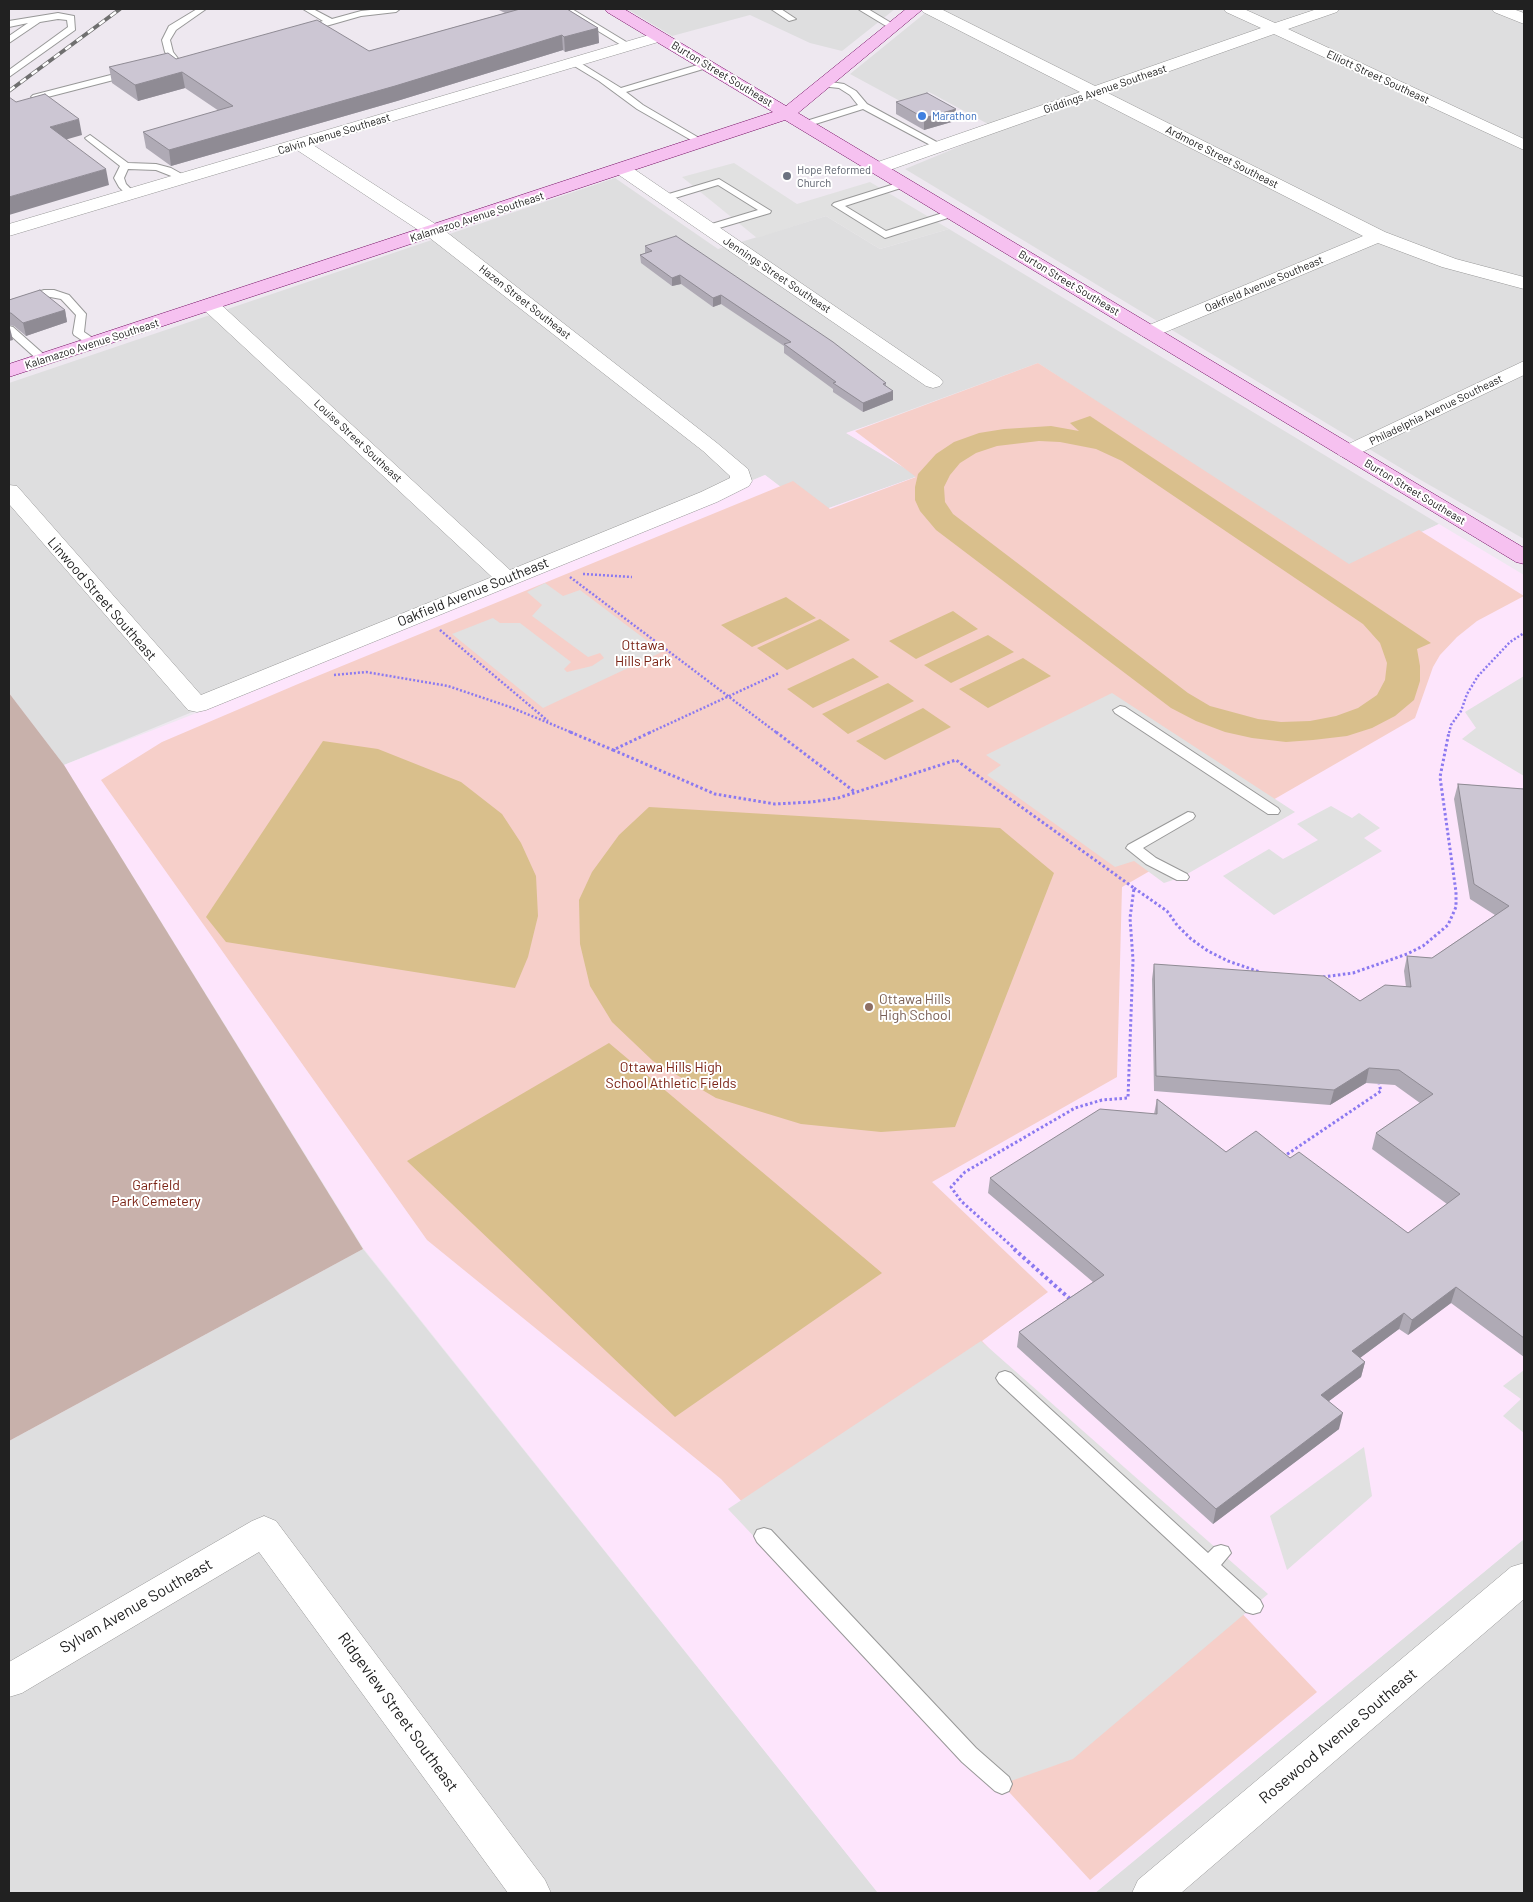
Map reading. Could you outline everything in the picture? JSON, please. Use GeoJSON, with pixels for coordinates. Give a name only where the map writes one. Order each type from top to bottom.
{"type":"FeatureCollection","features":[{"type":"Feature","properties":{"kind":"main road","name":"Burton Street Southeast"},"geometry":{"type":"LineString","coordinates":[[613,9],[1524,557]]}},
{"type":"Feature","properties":{"kind":"main road","name":"Kalamazoo Avenue Southeast"},"geometry":{"type":"LineString","coordinates":[[9,371],[788,113],[915,9]]}},
{"type":"Feature","properties":{"kind":"street","name":"Ardmore Street Southeast"},"geometry":{"type":"LineString","coordinates":[[930,9],[1378,236],[1449,263],[1524,283]]}},
{"type":"Feature","properties":{"kind":"street","name":"Elliott Street Southeast"},"geometry":{"type":"LineString","coordinates":[[1232,9],[1524,145]]}},
{"type":"Feature","properties":{"kind":"street","name":"Giddings Avenue Southeast"},"geometry":{"type":"LineString","coordinates":[[878,168],[1330,9]]}},
{"type":"Feature","properties":{"kind":"street"},"geometry":{"type":"LineString","coordinates":[[1500,9],[1524,19]]}},
{"type":"Feature","properties":{"kind":"street","name":"Calvin Avenue Southeast"},"geometry":{"type":"LineString","coordinates":[[9,230],[659,37]]}},
{"type":"Feature","properties":{"kind":"street","name":"Hazen Street Southeast"},"geometry":{"type":"LineString","coordinates":[[300,144],[434,231],[710,447],[740,474]]}},
{"type":"Feature","properties":{"kind":"street","name":"Jennings Street Southeast"},"geometry":{"type":"LineString","coordinates":[[622,169],[933,382]]}},
{"type":"Feature","properties":{"kind":"street","name":"Oakfield Avenue Southeast"},"geometry":{"type":"LineString","coordinates":[[1149,332],[1378,236]]}},
{"type":"Feature","properties":{"kind":"street","name":"Louise Street Southeast"},"geometry":{"type":"LineString","coordinates":[[210,305],[506,578]]}},
{"type":"Feature","properties":{"kind":"street","name":"Philadelphia Avenue Southeast"},"geometry":{"type":"LineString","coordinates":[[1347,452],[1524,367]]}},
{"type":"Feature","properties":{"kind":"street","name":"Oakfield Avenue Southeast"},"geometry":{"type":"LineString","coordinates":[[197,705],[708,497],[741,481],[740,474]]}},
{"type":"Feature","properties":{"kind":"street","name":"Linwood Street Southeast"},"geometry":{"type":"LineString","coordinates":[[9,491],[197,705]]}},
{"type":"Feature","properties":{"kind":"street","name":"Sylvan Avenue Southeast"},"geometry":{"type":"LineString","coordinates":[[9,1681],[264,1531]]}},
{"type":"Feature","properties":{"kind":"street","name":"Ridgeview Street Southeast"},"geometry":{"type":"LineString","coordinates":[[264,1531],[531,1893]]}},
{"type":"Feature","properties":{"kind":"street","name":"Rosewood Avenue Southeast"},"geometry":{"type":"LineString","coordinates":[[1152,1893],[1519,1591]]}},
{"type":"Feature","properties":{"kind":"lane"},"geometry":{"type":"LineString","coordinates":[[176,61],[169,52],[166,40],[172,28],[202,9]]}},
{"type":"Feature","properties":{"kind":"lane"},"geometry":{"type":"LineString","coordinates":[[307,9],[331,22]]}},
{"type":"Feature","properties":{"kind":"lane"},"geometry":{"type":"LineString","coordinates":[[294,31],[396,9]]}},
{"type":"Feature","properties":{"kind":"lane"},"geometry":{"type":"LineString","coordinates":[[566,9],[628,46]]}},
{"type":"Feature","properties":{"kind":"lane"},"geometry":{"type":"LineString","coordinates":[[775,9],[792,19]]}},
{"type":"Feature","properties":{"kind":"lane"},"geometry":{"type":"LineString","coordinates":[[862,9],[894,26]]}},
{"type":"Feature","properties":{"kind":"lane"},"geometry":{"type":"LineString","coordinates":[[9,24],[58,16],[71,18],[72,28],[9,74]]}},
{"type":"Feature","properties":{"kind":"lane"},"geometry":{"type":"LineString","coordinates":[[9,40],[44,18]]}},
{"type":"Feature","properties":{"kind":"lane"},"geometry":{"type":"LineString","coordinates":[[574,62],[662,121],[701,142]]}},
{"type":"Feature","properties":{"kind":"lane"},"geometry":{"type":"LineString","coordinates":[[618,92],[707,65]]}},
{"type":"Feature","properties":{"kind":"lane"},"geometry":{"type":"LineString","coordinates":[[36,97],[138,71]]}},
{"type":"Feature","properties":{"kind":"lane"},"geometry":{"type":"LineString","coordinates":[[824,84],[841,86],[853,93],[864,106],[939,146]]}},
{"type":"Feature","properties":{"kind":"lane"},"geometry":{"type":"LineString","coordinates":[[806,124],[864,106]]}},
{"type":"Feature","properties":{"kind":"lane"},"geometry":{"type":"LineString","coordinates":[[90,138],[126,166],[156,167],[168,170],[184,178]]}},
{"type":"Feature","properties":{"kind":"lane"},"geometry":{"type":"LineString","coordinates":[[126,166],[119,178],[130,194]]}},
{"type":"Feature","properties":{"kind":"lane"},"geometry":{"type":"LineString","coordinates":[[665,198],[720,182],[766,211],[708,228]]}},
{"type":"Feature","properties":{"kind":"lane"},"geometry":{"type":"LineString","coordinates":[[904,184],[837,205],[885,235],[953,213]]}},
{"type":"Feature","properties":{"kind":"lane"},"geometry":{"type":"LineString","coordinates":[[9,304],[44,293],[54,293],[65,297],[81,314],[78,332],[93,343]]}},
{"type":"Feature","properties":{"kind":"lane"},"geometry":{"type":"LineString","coordinates":[[9,329],[44,360]]}},
{"type":"Feature","properties":{"kind":"lane"},"geometry":{"type":"LineString","coordinates":[[1120,710],[1273,811]]}},
{"type":"Feature","properties":{"kind":"lane"},"geometry":{"type":"LineString","coordinates":[[1182,877],[1151,861],[1133,848],[1188,816]]}},
{"type":"Feature","properties":{"kind":"lane"},"geometry":{"type":"LineString","coordinates":[[1005,1378],[1214,1559],[1253,1606]]}},
{"type":"Feature","properties":{"kind":"lane"},"geometry":{"type":"LineString","coordinates":[[764,1536],[969,1755],[1002,1784]]}},
{"type":"Feature","properties":{"kind":"path"},"geometry":{"type":"LineString","coordinates":[[632,576],[564,572],[855,792]]}},
{"type":"Feature","properties":{"kind":"path"},"geometry":{"type":"LineString","coordinates":[[434,625],[551,723]]}},
{"type":"Feature","properties":{"kind":"path"},"geometry":{"type":"LineString","coordinates":[[1315,978],[1353,973],[1406,954],[1437,936],[1448,924],[1456,906],[1456,892],[1440,777],[1451,725],[1461,711],[1467,694],[1478,676],[1510,642],[1524,633]]}},
{"type":"Feature","properties":{"kind":"path"},"geometry":{"type":"LineString","coordinates":[[366,672],[448,686],[510,706],[715,794],[745,800],[774,804],[812,802],[838,798],[956,760],[1167,911],[1177,925],[1191,939],[1208,951],[1228,961],[1266,973]]}},
{"type":"Feature","properties":{"kind":"path"},"geometry":{"type":"LineString","coordinates":[[613,750],[779,673]]}},
{"type":"Feature","properties":{"kind":"path"},"geometry":{"type":"LineString","coordinates":[[1070,1299],[961,1201],[951,1187],[965,1172],[1075,1108],[1102,1100],[1128,1098],[1133,960],[1130,918],[1134,888]]}},
{"type":"Feature","properties":{"kind":"path"},"geometry":{"type":"LineString","coordinates":[[1282,1158],[1380,1091],[1379,1084]]}},
{"type":"Feature","properties":{"kind":"shaded area"},"geometry":{"type":"Polygon","coordinates":[[[627,9],[895,9],[842,51],[810,43],[750,15],[672,36],[627,9]]]}},
{"type":"Feature","properties":{"kind":"shaded area"},"geometry":{"type":"Polygon","coordinates":[[[930,9],[1524,9],[1524,539],[1419,479],[905,169],[999,130],[929,92],[900,101],[850,74],[930,9]]]}},
{"type":"Feature","properties":{"kind":"shaded area"},"geometry":{"type":"Polygon","coordinates":[[[734,163],[797,204],[870,182],[949,229],[880,249],[826,216],[757,238],[682,177],[734,163]]]}},
{"type":"Feature","properties":{"kind":"shaded area"},"geometry":{"type":"Polygon","coordinates":[[[615,178],[718,249],[826,216],[880,249],[949,229],[1439,524],[1345,567],[1038,363],[847,433],[919,476],[815,513],[765,475],[64,765],[9,693],[9,383],[615,178]]]}},
{"type":"Feature","properties":{"kind":"shaded area","name":"Ottawa Hills High School"},"geometry":{"type":"Polygon","coordinates":[[[1040,368],[1345,567],[1439,524],[1524,575],[1524,1539],[1095,1893],[878,1893],[364,1249],[64,765],[199,712],[765,475],[815,513],[918,476],[846,433],[1040,368]]]}},
{"type":"Feature","properties":{"kind":"shaded area"},"geometry":{"type":"Polygon","coordinates":[[[1090,416],[1431,643],[1417,649],[1420,681],[1414,700],[1395,716],[1372,728],[1347,736],[1313,740],[1286,742],[1252,738],[1225,732],[1196,721],[1171,708],[936,530],[920,511],[915,500],[918,474],[936,454],[954,442],[979,433],[1004,429],[1051,426],[1079,431],[1070,423],[1090,416]],[[1039,441],[997,446],[976,453],[960,463],[950,475],[944,487],[945,502],[953,514],[1188,693],[1210,706],[1258,719],[1281,722],[1310,721],[1336,716],[1358,708],[1377,695],[1385,680],[1387,663],[1380,643],[1363,624],[1122,461],[1096,449],[1060,442],[1039,441]]]}},
{"type":"Feature","properties":{"kind":"shaded area"},"geometry":{"type":"Polygon","coordinates":[[[545,583],[563,596],[580,590],[662,652],[543,708],[452,634],[493,618],[500,623],[520,623],[571,662],[564,669],[567,672],[592,666],[604,658],[600,653],[588,657],[532,616],[542,605],[527,592],[545,583]]]}},
{"type":"Feature","properties":{"kind":"shaded area"},"geometry":{"type":"Polygon","coordinates":[[[786,597],[816,618],[752,647],[721,625],[786,597]]]}},
{"type":"Feature","properties":{"kind":"shaded area"},"geometry":{"type":"Polygon","coordinates":[[[953,611],[978,629],[916,659],[889,641],[953,611]]]}},
{"type":"Feature","properties":{"kind":"shaded area"},"geometry":{"type":"Polygon","coordinates":[[[820,619],[850,640],[787,670],[757,648],[820,619]]]}},
{"type":"Feature","properties":{"kind":"shaded area"},"geometry":{"type":"Polygon","coordinates":[[[988,635],[1014,652],[951,683],[924,665],[988,635]]]}},
{"type":"Feature","properties":{"kind":"shaded area"},"geometry":{"type":"Polygon","coordinates":[[[853,658],[879,677],[813,708],[787,689],[853,658]]]}},
{"type":"Feature","properties":{"kind":"shaded area"},"geometry":{"type":"Polygon","coordinates":[[[1023,658],[1051,676],[988,708],[959,689],[1023,658]]]}},
{"type":"Feature","properties":{"kind":"shaded area"},"geometry":{"type":"Polygon","coordinates":[[[1524,676],[1524,776],[1462,739],[1476,728],[1465,712],[1524,676]]]}},
{"type":"Feature","properties":{"kind":"shaded area"},"geometry":{"type":"Polygon","coordinates":[[[888,683],[914,701],[848,734],[822,714],[888,683]]]}},
{"type":"Feature","properties":{"kind":"shaded area"},"geometry":{"type":"Polygon","coordinates":[[[1112,693],[1295,812],[1182,877],[1164,883],[1134,861],[1115,867],[987,775],[1001,765],[986,755],[1112,693]]]}},
{"type":"Feature","properties":{"kind":"shaded area"},"geometry":{"type":"Polygon","coordinates":[[[923,708],[951,727],[885,760],[856,741],[923,708]]]}},
{"type":"Feature","properties":{"kind":"shaded area"},"geometry":{"type":"Polygon","coordinates":[[[323,741],[378,749],[461,782],[502,814],[521,843],[536,876],[538,916],[528,957],[515,988],[226,942],[206,917],[323,741]]]}},
{"type":"Feature","properties":{"kind":"shaded area"},"geometry":{"type":"Polygon","coordinates":[[[1331,806],[1352,818],[1359,813],[1380,828],[1364,838],[1382,851],[1274,915],[1223,876],[1269,849],[1283,859],[1318,840],[1297,824],[1331,806]]]}},
{"type":"Feature","properties":{"kind":"shaded area"},"geometry":{"type":"Polygon","coordinates":[[[649,807],[1000,828],[1054,873],[955,1127],[881,1132],[801,1124],[716,1098],[653,1061],[612,1022],[590,986],[580,944],[579,900],[592,872],[619,835],[649,807]]]}},
{"type":"Feature","properties":{"kind":"shaded area"},"geometry":{"type":"Polygon","coordinates":[[[609,1043],[882,1273],[675,1417],[407,1161],[609,1043]]]}},
{"type":"Feature","properties":{"kind":"shaded area"},"geometry":{"type":"Polygon","coordinates":[[[363,1249],[878,1893],[9,1893],[9,1441],[363,1249]]]}},
{"type":"Feature","properties":{"kind":"shaded area"},"geometry":{"type":"Polygon","coordinates":[[[981,1341],[1268,1594],[1073,1759],[991,1788],[728,1509],[981,1341]]]}},
{"type":"Feature","properties":{"kind":"shaded area"},"geometry":{"type":"Polygon","coordinates":[[[1524,1370],[1524,1433],[1503,1416],[1521,1399],[1503,1386],[1524,1370]]]}},
{"type":"Feature","properties":{"kind":"shaded area"},"geometry":{"type":"Polygon","coordinates":[[[1364,1447],[1372,1496],[1287,1570],[1270,1516],[1364,1447]]]}},
{"type":"Feature","properties":{"kind":"shaded area"},"geometry":{"type":"Polygon","coordinates":[[[1524,1539],[1524,1893],[1095,1893],[1524,1539]]]}},
{"type":"Feature","properties":{"kind":"green space","name":"Ottawa Hills High School Athletic Fields"},"geometry":{"type":"Polygon","coordinates":[[[1038,363],[1349,564],[1419,530],[1524,596],[1477,621],[1457,637],[1440,655],[1433,667],[1415,718],[1122,887],[1117,1077],[932,1182],[1048,1292],[982,1341],[1317,1692],[1090,1880],[721,1479],[427,1240],[101,780],[162,742],[298,684],[793,481],[830,509],[916,477],[855,431],[1038,363]]]}},
{"type":"Feature","properties":{"kind":"green space","name":"Garfield Park Cemetery"},"geometry":{"type":"Polygon","coordinates":[[[9,693],[64,765],[363,1249],[9,1441],[9,693]]]}},
{"type":"Feature","properties":{"kind":"building"},"geometry":{"type":"Polygon","coordinates":[[[520,9],[567,9],[598,28],[564,37],[562,35],[395,86],[169,150],[143,132],[233,106],[182,72],[135,85],[109,67],[168,53],[176,59],[317,20],[369,51],[520,9]]]}},
{"type":"Feature","properties":{"kind":"building"},"geometry":{"type":"Polygon","coordinates":[[[927,93],[956,109],[924,118],[896,102],[927,93]]]}},
{"type":"Feature","properties":{"kind":"building"},"geometry":{"type":"Polygon","coordinates":[[[45,94],[79,119],[50,127],[106,169],[9,197],[9,97],[16,102],[45,94]]]}},
{"type":"Feature","properties":{"kind":"building"},"geometry":{"type":"Polygon","coordinates":[[[676,236],[833,342],[886,383],[883,384],[893,391],[863,403],[833,383],[836,382],[784,344],[791,342],[721,295],[713,298],[680,275],[672,278],[640,255],[652,251],[645,246],[676,236]]]}},
{"type":"Feature","properties":{"kind":"building"},"geometry":{"type":"Polygon","coordinates":[[[40,290],[65,310],[23,323],[9,313],[9,300],[40,290]]]}},
{"type":"Feature","properties":{"kind":"building"},"geometry":{"type":"Polygon","coordinates":[[[1458,784],[1524,789],[1524,1338],[1456,1287],[1412,1320],[1404,1313],[1352,1351],[1365,1362],[1321,1395],[1343,1413],[1216,1509],[1019,1332],[1104,1275],[990,1178],[1100,1109],[1157,1114],[1157,1099],[1226,1152],[1256,1131],[1290,1158],[1299,1152],[1408,1233],[1460,1194],[1376,1133],[1433,1094],[1399,1070],[1369,1068],[1334,1090],[1156,1076],[1154,964],[1324,976],[1360,1001],[1385,985],[1411,987],[1407,956],[1432,958],[1509,906],[1474,884],[1458,784]]]}},
{"type":"Feature","properties":{"kind":"railway"},"geometry":{"type":"LineString","coordinates":[[9,91],[120,9]]}},
{"type":"Feature","properties":{"kind":"place","name":"Marathon"},"geometry":{"type":"Point","coordinates":[922,116]}},
{"type":"Feature","properties":{"kind":"place","name":"Hope Reformed Church"},"geometry":{"type":"Point","coordinates":[787,176]}},
{"type":"Feature","properties":{"kind":"place","name":"Ottawa Hills High School"},"geometry":{"type":"Point","coordinates":[869,1007]}},
{"type":"Feature","properties":{"kind":"park label","name":"Ottawa Hills Park"},"geometry":{"type":"Point","coordinates":[643,654]}}]}
